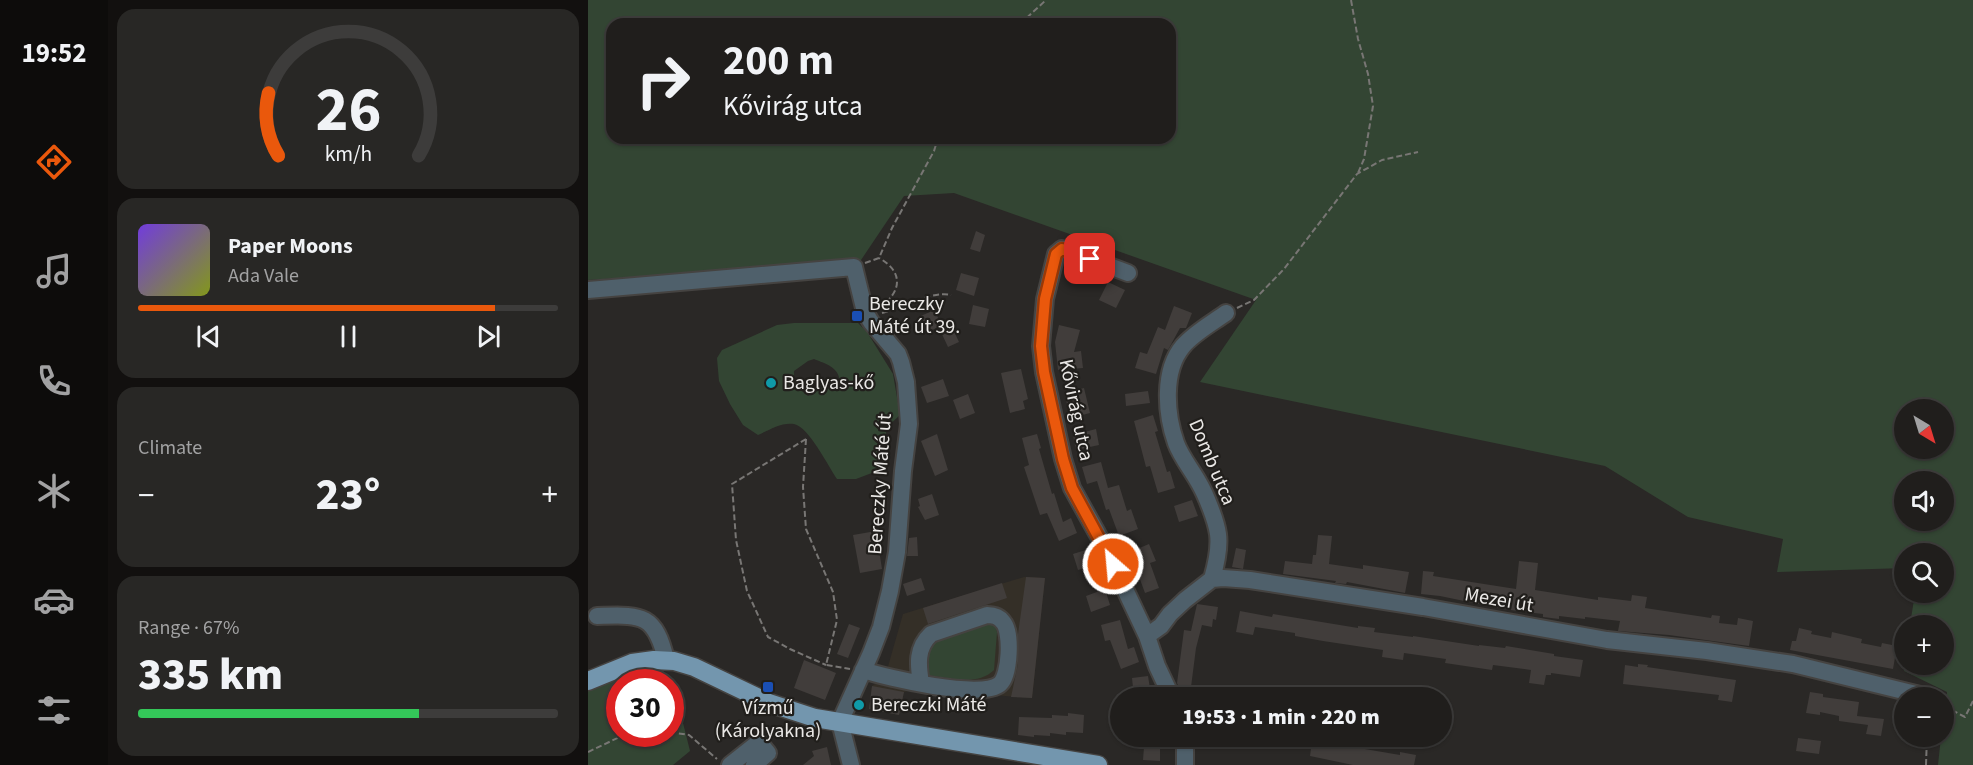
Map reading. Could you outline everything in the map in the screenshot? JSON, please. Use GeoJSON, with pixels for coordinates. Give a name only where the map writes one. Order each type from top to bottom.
{"type":"FeatureCollection","features":[{"type":"Feature","properties":{"kind":"main road"},"geometry":{"type":"LineString","coordinates":[[588,681],[632,663],[666,660],[694,667],[770,703],[815,718],[1098,765]]}},
{"type":"Feature","properties":{"kind":"street","name":"Kővirág utca"},"geometry":{"type":"LineString","coordinates":[[1128,273],[1072,252],[1062,249],[1059,251],[1056,254],[1045,299],[1041,346],[1053,415],[1072,488],[1107,551],[1147,636]]}},
{"type":"Feature","properties":{"kind":"street"},"geometry":{"type":"LineString","coordinates":[[588,290],[854,267]]}},
{"type":"Feature","properties":{"kind":"street","name":"Bereczky Máté út"},"geometry":{"type":"LineString","coordinates":[[840,722],[881,627],[890,591],[897,552],[909,424],[902,362],[867,315],[860,297],[854,267]]}},
{"type":"Feature","properties":{"kind":"street","name":"Domb utca"},"geometry":{"type":"LineString","coordinates":[[1212,579],[1218,559],[1218,534],[1201,485],[1177,445],[1168,385],[1175,358],[1182,347],[1193,336],[1226,314]]}},
{"type":"Feature","properties":{"kind":"street"},"geometry":{"type":"LineString","coordinates":[[1167,687],[1147,636],[1161,626],[1185,600],[1212,579]]}},
{"type":"Feature","properties":{"kind":"street","name":"Mezei út"},"geometry":{"type":"LineString","coordinates":[[1212,579],[1250,580],[1423,607],[1607,640],[1707,651],[1793,664],[1894,689]]}},
{"type":"Feature","properties":{"kind":"street"},"geometry":{"type":"LineString","coordinates":[[597,616],[633,615],[645,620],[658,636],[666,660]]}},
{"type":"Feature","properties":{"kind":"street"},"geometry":{"type":"LineString","coordinates":[[863,670],[885,677],[921,683],[986,690],[1000,684],[1006,676],[1008,631],[1005,623],[994,615],[987,615],[931,634],[925,639],[917,662],[921,683]]}},
{"type":"Feature","properties":{"kind":"street"},"geometry":{"type":"LineString","coordinates":[[840,722],[851,765]]}},
{"type":"Feature","properties":{"kind":"street"},"geometry":{"type":"LineString","coordinates":[[730,765],[759,742],[768,753],[754,765]]}},
{"type":"Feature","properties":{"kind":"street"},"geometry":{"type":"LineString","coordinates":[[1185,747],[1185,765]]}},
{"type":"Feature","properties":{"kind":"path"},"geometry":{"type":"LineString","coordinates":[[1026,18],[1046,0]]}},
{"type":"Feature","properties":{"kind":"path"},"geometry":{"type":"LineString","coordinates":[[1226,314],[1254,300],[1284,270],[1357,174],[1364,159],[1372,106],[1368,74],[1358,39],[1351,0]]}},
{"type":"Feature","properties":{"kind":"path"},"geometry":{"type":"LineString","coordinates":[[854,267],[879,258],[892,228],[936,144]]}},
{"type":"Feature","properties":{"kind":"path"},"geometry":{"type":"LineString","coordinates":[[1357,174],[1382,160],[1418,152]]}},
{"type":"Feature","properties":{"kind":"path"},"geometry":{"type":"LineString","coordinates":[[867,315],[882,306],[896,289],[896,273],[892,266],[879,258]]}},
{"type":"Feature","properties":{"kind":"path"},"geometry":{"type":"LineString","coordinates":[[867,315],[903,307],[936,294],[951,295]]}},
{"type":"Feature","properties":{"kind":"path"},"geometry":{"type":"LineString","coordinates":[[826,665],[837,620],[833,592],[806,529],[803,487],[806,439],[732,484],[736,540],[747,591],[768,637],[826,665],[863,670]]}},
{"type":"Feature","properties":{"kind":"path"},"geometry":{"type":"LineString","coordinates":[[1954,711],[1965,717],[1973,701]]}},
{"type":"Feature","properties":{"kind":"path"},"geometry":{"type":"LineString","coordinates":[[684,734],[689,735],[724,765]]}},
{"type":"Feature","properties":{"kind":"path"},"geometry":{"type":"LineString","coordinates":[[588,753],[606,744]]}},
{"type":"Feature","properties":{"kind":"path"},"geometry":{"type":"LineString","coordinates":[[1926,765],[1927,747]]}},
{"type":"Feature","properties":{"kind":"shaded area"},"geometry":{"type":"Polygon","coordinates":[[[1024,577],[1045,578],[1032,698],[916,689],[904,692],[899,715],[869,709],[872,686],[885,677],[903,614],[1024,577]]]}},
{"type":"Feature","properties":{"kind":"green space"},"geometry":{"type":"Polygon","coordinates":[[[588,0],[1973,0],[1973,765],[1938,765],[1940,747],[1954,747],[1954,687],[1937,687],[1912,675],[1954,675],[1954,615],[1912,615],[1913,603],[1954,603],[1954,543],[1894,543],[1894,568],[1777,572],[1783,539],[1688,517],[1605,466],[1200,382],[1256,300],[954,193],[904,196],[859,263],[588,280],[588,0]]]}},
{"type":"Feature","properties":{"kind":"green space"},"geometry":{"type":"Polygon","coordinates":[[[858,323],[867,332],[893,374],[900,415],[886,428],[886,449],[877,471],[856,479],[837,479],[812,439],[800,427],[785,424],[758,435],[743,425],[719,381],[717,358],[722,350],[777,325],[858,323]],[[814,359],[794,371],[798,385],[808,396],[819,390],[820,385],[840,382],[834,369],[814,359]]]}},
{"type":"Feature","properties":{"kind":"green space"},"geometry":{"type":"Polygon","coordinates":[[[979,617],[994,623],[997,632],[994,670],[971,680],[926,675],[926,646],[979,617]]]}},
{"type":"Feature","properties":{"kind":"green space"},"geometry":{"type":"Polygon","coordinates":[[[654,660],[662,669],[626,669],[654,660]]]}},
{"type":"Feature","properties":{"kind":"green space"},"geometry":{"type":"Polygon","coordinates":[[[606,675],[606,747],[684,747],[684,727],[690,751],[673,765],[588,765],[588,681],[606,675]]]}},
{"type":"Feature","properties":{"kind":"building"},"geometry":{"type":"Polygon","coordinates":[[[976,231],[985,235],[980,252],[970,249],[976,231]]]}},
{"type":"Feature","properties":{"kind":"building"},"geometry":{"type":"Polygon","coordinates":[[[961,273],[979,278],[974,296],[956,290],[961,273]]]}},
{"type":"Feature","properties":{"kind":"building"},"geometry":{"type":"Polygon","coordinates":[[[1108,282],[1125,290],[1116,308],[1099,300],[1108,282]]]}},
{"type":"Feature","properties":{"kind":"building"},"geometry":{"type":"Polygon","coordinates":[[[973,305],[989,309],[985,327],[969,324],[973,305]]]}},
{"type":"Feature","properties":{"kind":"building"},"geometry":{"type":"Polygon","coordinates":[[[1174,306],[1192,313],[1186,328],[1180,328],[1168,350],[1164,348],[1156,374],[1135,368],[1140,352],[1147,354],[1158,327],[1165,330],[1174,306]]]}},
{"type":"Feature","properties":{"kind":"building"},"geometry":{"type":"Polygon","coordinates":[[[935,310],[941,326],[925,333],[918,317],[935,310]]]}},
{"type":"Feature","properties":{"kind":"building"},"geometry":{"type":"Polygon","coordinates":[[[951,325],[959,342],[948,347],[940,330],[951,325]]]}},
{"type":"Feature","properties":{"kind":"building"},"geometry":{"type":"Polygon","coordinates":[[[1059,325],[1080,330],[1074,352],[1081,351],[1083,368],[1058,370],[1055,342],[1059,325]]]}},
{"type":"Feature","properties":{"kind":"building"},"geometry":{"type":"Polygon","coordinates":[[[1021,369],[1028,399],[1023,401],[1025,409],[1010,413],[1001,373],[1021,369]]]}},
{"type":"Feature","properties":{"kind":"building"},"geometry":{"type":"Polygon","coordinates":[[[943,379],[949,396],[927,403],[921,387],[943,379]]]}},
{"type":"Feature","properties":{"kind":"building"},"geometry":{"type":"Polygon","coordinates":[[[1084,388],[1090,413],[1071,418],[1064,393],[1084,388]]]}},
{"type":"Feature","properties":{"kind":"building"},"geometry":{"type":"Polygon","coordinates":[[[1148,391],[1150,403],[1126,406],[1125,394],[1148,391]]]}},
{"type":"Feature","properties":{"kind":"building"},"geometry":{"type":"Polygon","coordinates":[[[968,394],[975,413],[960,419],[953,400],[968,394]]]}},
{"type":"Feature","properties":{"kind":"building"},"geometry":{"type":"Polygon","coordinates":[[[1153,415],[1158,431],[1155,432],[1167,472],[1170,471],[1175,488],[1158,493],[1150,466],[1146,467],[1134,421],[1153,415]]]}},
{"type":"Feature","properties":{"kind":"building"},"geometry":{"type":"Polygon","coordinates":[[[1096,429],[1099,445],[1076,450],[1073,435],[1096,429]]]}},
{"type":"Feature","properties":{"kind":"building"},"geometry":{"type":"Polygon","coordinates":[[[937,434],[948,470],[935,476],[921,441],[937,434]]]}},
{"type":"Feature","properties":{"kind":"building"},"geometry":{"type":"Polygon","coordinates":[[[1037,434],[1052,494],[1054,493],[1063,522],[1071,518],[1077,533],[1059,541],[1047,513],[1040,515],[1024,467],[1029,465],[1022,438],[1037,434]]]}},
{"type":"Feature","properties":{"kind":"building"},"geometry":{"type":"Polygon","coordinates":[[[1101,462],[1108,488],[1119,485],[1127,511],[1131,509],[1138,529],[1119,536],[1109,509],[1106,510],[1097,481],[1087,484],[1082,467],[1101,462]]]}},
{"type":"Feature","properties":{"kind":"building"},"geometry":{"type":"Polygon","coordinates":[[[932,494],[939,515],[925,520],[918,507],[920,506],[918,499],[932,494]]]}},
{"type":"Feature","properties":{"kind":"building"},"geometry":{"type":"Polygon","coordinates":[[[1192,500],[1198,516],[1179,522],[1174,506],[1192,500]]]}},
{"type":"Feature","properties":{"kind":"building"},"geometry":{"type":"Polygon","coordinates":[[[876,531],[882,569],[860,573],[853,535],[876,531]]]}},
{"type":"Feature","properties":{"kind":"building"},"geometry":{"type":"Polygon","coordinates":[[[1318,535],[1332,536],[1329,564],[1363,569],[1363,565],[1409,572],[1405,593],[1347,582],[1346,584],[1335,583],[1336,581],[1283,574],[1285,561],[1312,564],[1313,555],[1316,555],[1318,535]]]}},
{"type":"Feature","properties":{"kind":"building"},"geometry":{"type":"Polygon","coordinates":[[[917,537],[918,556],[907,556],[909,538],[917,537]]]}},
{"type":"Feature","properties":{"kind":"building"},"geometry":{"type":"Polygon","coordinates":[[[1149,544],[1156,561],[1150,563],[1159,588],[1145,593],[1130,552],[1149,544]]]}},
{"type":"Feature","properties":{"kind":"building"},"geometry":{"type":"Polygon","coordinates":[[[1092,548],[1097,564],[1078,570],[1073,554],[1092,548]]]}},
{"type":"Feature","properties":{"kind":"building"},"geometry":{"type":"Polygon","coordinates":[[[1236,548],[1246,550],[1243,569],[1232,567],[1236,548]]]}},
{"type":"Feature","properties":{"kind":"building"},"geometry":{"type":"Polygon","coordinates":[[[1519,561],[1538,563],[1535,590],[1598,600],[1598,597],[1631,601],[1632,595],[1647,597],[1645,608],[1711,618],[1712,615],[1720,616],[1719,623],[1737,625],[1738,618],[1753,621],[1749,646],[1669,635],[1618,631],[1620,621],[1585,617],[1585,619],[1559,616],[1559,619],[1543,617],[1543,614],[1421,594],[1423,571],[1434,572],[1433,576],[1516,589],[1519,561]]]}},
{"type":"Feature","properties":{"kind":"building"},"geometry":{"type":"Polygon","coordinates":[[[1026,577],[1045,578],[1032,698],[1011,697],[1018,664],[1018,634],[1026,577]]]}},
{"type":"Feature","properties":{"kind":"building"},"geometry":{"type":"Polygon","coordinates":[[[921,578],[925,590],[907,596],[903,584],[921,578]]]}},
{"type":"Feature","properties":{"kind":"building"},"geometry":{"type":"Polygon","coordinates":[[[1002,583],[1007,598],[928,624],[923,608],[1002,583]]]}},
{"type":"Feature","properties":{"kind":"building"},"geometry":{"type":"Polygon","coordinates":[[[1105,589],[1110,605],[1091,612],[1086,596],[1105,589]]]}},
{"type":"Feature","properties":{"kind":"building"},"geometry":{"type":"Polygon","coordinates":[[[1197,604],[1218,607],[1216,620],[1213,619],[1212,627],[1202,625],[1196,648],[1191,687],[1179,687],[1177,683],[1184,630],[1191,631],[1197,604]]]}},
{"type":"Feature","properties":{"kind":"building"},"geometry":{"type":"Polygon","coordinates":[[[1240,611],[1358,628],[1358,626],[1375,628],[1374,632],[1479,646],[1505,648],[1506,646],[1583,660],[1580,677],[1551,673],[1551,675],[1546,675],[1544,685],[1529,683],[1531,670],[1493,665],[1492,670],[1445,663],[1446,659],[1404,653],[1403,660],[1382,657],[1383,650],[1255,627],[1253,635],[1236,632],[1240,611]]]}},
{"type":"Feature","properties":{"kind":"building"},"geometry":{"type":"Polygon","coordinates":[[[1120,620],[1128,649],[1134,647],[1139,662],[1121,669],[1110,640],[1105,641],[1101,625],[1120,620]]]}},
{"type":"Feature","properties":{"kind":"building"},"geometry":{"type":"Polygon","coordinates":[[[849,624],[860,628],[848,658],[837,654],[849,624]]]}},
{"type":"Feature","properties":{"kind":"building"},"geometry":{"type":"Polygon","coordinates":[[[1799,628],[1812,631],[1811,634],[1831,638],[1832,632],[1862,639],[1861,643],[1881,647],[1882,643],[1894,645],[1893,669],[1790,650],[1792,641],[1796,641],[1799,628]]]}},
{"type":"Feature","properties":{"kind":"building"},"geometry":{"type":"Polygon","coordinates":[[[804,660],[836,673],[825,700],[794,688],[804,660]]]}},
{"type":"Feature","properties":{"kind":"building"},"geometry":{"type":"Polygon","coordinates":[[[1638,664],[1736,680],[1732,702],[1718,700],[1719,695],[1623,684],[1625,665],[1638,667],[1638,664]]]}},
{"type":"Feature","properties":{"kind":"building"},"geometry":{"type":"Polygon","coordinates":[[[1148,676],[1150,687],[1133,687],[1132,678],[1148,676]]]}},
{"type":"Feature","properties":{"kind":"building"},"geometry":{"type":"Polygon","coordinates":[[[872,686],[904,692],[899,715],[869,709],[872,686]]]}},
{"type":"Feature","properties":{"kind":"building"},"geometry":{"type":"Polygon","coordinates":[[[1810,692],[1823,694],[1823,697],[1859,702],[1857,716],[1884,719],[1881,736],[1866,734],[1868,725],[1839,721],[1839,716],[1820,712],[1820,715],[1806,713],[1810,692]]]}},
{"type":"Feature","properties":{"kind":"building"},"geometry":{"type":"Polygon","coordinates":[[[1068,713],[1084,715],[1083,733],[1066,732],[1066,735],[1050,733],[1050,736],[1034,735],[1034,737],[1018,735],[1019,717],[1052,718],[1052,715],[1068,716],[1068,713]]]}},
{"type":"Feature","properties":{"kind":"building"},"geometry":{"type":"Polygon","coordinates":[[[1798,738],[1821,741],[1819,754],[1796,751],[1798,738]]]}},
{"type":"Feature","properties":{"kind":"building"},"geometry":{"type":"Polygon","coordinates":[[[827,747],[831,765],[803,765],[814,756],[812,751],[827,747]]]}},
{"type":"Feature","properties":{"kind":"building"},"geometry":{"type":"Polygon","coordinates":[[[1144,747],[1160,748],[1160,761],[1143,760],[1144,747]]]}},
{"type":"Feature","properties":{"kind":"building"},"geometry":{"type":"Polygon","coordinates":[[[1311,747],[1354,747],[1400,755],[1400,752],[1416,755],[1414,765],[1353,765],[1310,756],[1311,747]]]}},
{"type":"Feature","properties":{"kind":"place","name":"Bereczky Máté út 39."},"geometry":{"type":"Point","coordinates":[857,316]}},
{"type":"Feature","properties":{"kind":"place","name":"Baglyas-kő"},"geometry":{"type":"Point","coordinates":[771,383]}},
{"type":"Feature","properties":{"kind":"place","name":"Vízmű (Károlyakna)"},"geometry":{"type":"Point","coordinates":[768,687]}},
{"type":"Feature","properties":{"kind":"place","name":"Bereczki Máté"},"geometry":{"type":"Point","coordinates":[859,705]}},
{"type":"Feature","properties":{"kind":"route"},"geometry":{"type":"LineString","coordinates":[[1090,259],[1062,249],[1056,254],[1045,299],[1041,346],[1053,415],[1072,488],[1113,564]]}}]}
